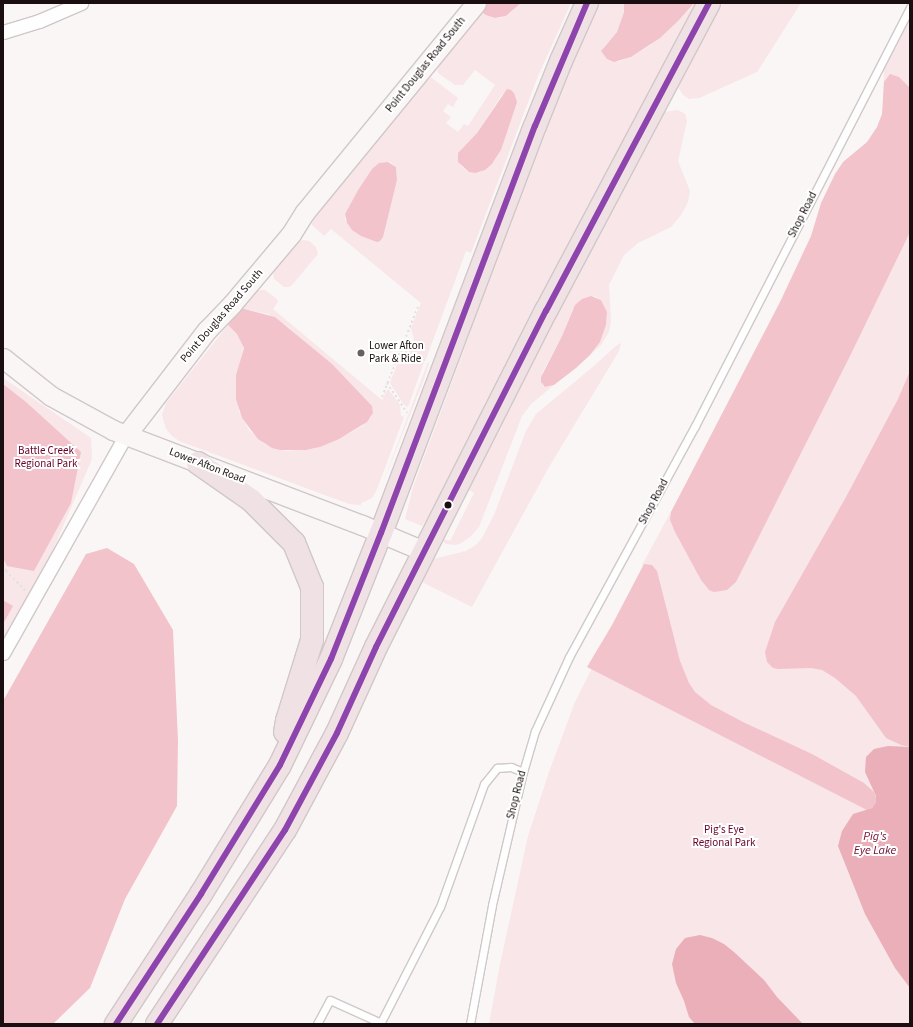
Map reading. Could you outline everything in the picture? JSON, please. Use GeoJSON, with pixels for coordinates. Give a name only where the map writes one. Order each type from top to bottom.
{"type":"FeatureCollection","features":[{"type":"Feature","properties":{"kind":"highway"},"geometry":{"type":"LineString","coordinates":[[116,1024],[201,894],[280,765],[331,659],[381,533],[535,126],[587,3]]}},
{"type":"Feature","properties":{"kind":"highway"},"geometry":{"type":"LineString","coordinates":[[156,1024],[285,830],[337,733],[376,647],[546,311],[709,3]]}},
{"type":"Feature","properties":{"kind":"highway"},"geometry":{"type":"LineString","coordinates":[[198,463],[251,500],[294,543],[312,587],[312,640],[287,721],[280,765]]}},
{"type":"Feature","properties":{"kind":"street"},"geometry":{"type":"LineString","coordinates":[[3,32],[25,26],[81,3]]}},
{"type":"Feature","properties":{"kind":"street","name":"Point Douglas Road South"},"geometry":{"type":"LineString","coordinates":[[3,653],[126,435],[207,330],[232,304],[291,234],[305,212],[476,3]]}},
{"type":"Feature","properties":{"kind":"street","name":"Lower Afton Road"},"geometry":{"type":"LineString","coordinates":[[3,358],[52,396],[99,423],[126,435],[424,551]]}},
{"type":"Feature","properties":{"kind":"lane","name":"Shop Road"},"geometry":{"type":"LineString","coordinates":[[470,1024],[492,905],[523,772],[535,731],[569,657],[698,420],[910,7]]}},
{"type":"Feature","properties":{"kind":"lane"},"geometry":{"type":"LineString","coordinates":[[317,1024],[330,1000],[381,1024],[440,906],[484,784],[497,768],[511,767],[523,772]]}},
{"type":"Feature","properties":{"kind":"path"},"geometry":{"type":"LineString","coordinates":[[382,397],[419,304]]}},
{"type":"Feature","properties":{"kind":"path"},"geometry":{"type":"LineString","coordinates":[[400,350],[426,361]]}},
{"type":"Feature","properties":{"kind":"path"},"geometry":{"type":"LineString","coordinates":[[387,383],[407,413]]}},
{"type":"Feature","properties":{"kind":"path"},"geometry":{"type":"LineString","coordinates":[[3,565],[6,571],[34,599]]}},
{"type":"Feature","properties":{"kind":"green space"},"geometry":{"type":"Polygon","coordinates":[[[485,3],[521,3],[506,16],[495,18],[486,15],[479,10],[485,3]]]}},
{"type":"Feature","properties":{"kind":"green space"},"geometry":{"type":"Polygon","coordinates":[[[521,3],[571,3],[538,76],[471,253],[466,251],[426,359],[409,352],[414,339],[411,328],[421,303],[331,229],[324,236],[312,225],[311,218],[427,77],[432,78],[458,98],[453,107],[448,104],[443,111],[451,117],[446,123],[458,132],[464,124],[468,126],[495,85],[475,70],[463,85],[455,85],[438,73],[436,63],[479,10],[495,18],[501,18],[508,15],[521,3]],[[503,93],[477,133],[461,150],[460,165],[467,171],[478,173],[482,171],[492,164],[499,154],[503,145],[503,93]],[[390,162],[381,163],[372,169],[358,190],[345,214],[345,220],[349,226],[366,238],[397,176],[396,167],[390,162]]]}},
{"type":"Feature","properties":{"kind":"green space"},"geometry":{"type":"Polygon","coordinates":[[[596,3],[624,3],[624,12],[617,32],[603,48],[618,62],[631,57],[649,46],[679,20],[694,3],[699,3],[434,510],[422,526],[405,519],[413,487],[469,336],[490,267],[596,3]]]}},
{"type":"Feature","properties":{"kind":"green space"},"geometry":{"type":"Polygon","coordinates":[[[624,3],[694,3],[660,38],[631,57],[614,62],[607,59],[601,51],[617,32],[624,12],[624,3]]]}},
{"type":"Feature","properties":{"kind":"green space"},"geometry":{"type":"Polygon","coordinates":[[[722,3],[801,3],[757,72],[699,98],[689,99],[683,95],[678,87],[722,3]]]}},
{"type":"Feature","properties":{"kind":"green space","name":"Pig's Eye Regional Park"},"geometry":{"type":"Polygon","coordinates":[[[910,19],[910,1024],[489,1024],[500,964],[528,836],[549,772],[575,702],[644,564],[641,567],[883,119],[884,67],[910,19]]]}},
{"type":"Feature","properties":{"kind":"green space"},"geometry":{"type":"Polygon","coordinates":[[[890,74],[899,77],[910,88],[910,232],[851,354],[736,582],[727,590],[714,592],[709,590],[701,580],[675,532],[670,520],[671,512],[780,302],[811,236],[821,203],[835,174],[843,162],[867,142],[877,127],[882,114],[884,82],[890,74]]]}},
{"type":"Feature","properties":{"kind":"green space"},"geometry":{"type":"Polygon","coordinates":[[[507,89],[514,93],[517,102],[501,150],[492,164],[485,170],[476,173],[469,172],[458,162],[458,153],[477,133],[507,89]]]}},
{"type":"Feature","properties":{"kind":"green space"},"geometry":{"type":"Polygon","coordinates":[[[678,110],[685,114],[687,121],[678,161],[690,191],[688,202],[681,215],[671,227],[638,243],[624,255],[609,285],[611,321],[609,332],[601,345],[576,368],[590,355],[600,342],[606,325],[607,312],[601,300],[594,296],[573,309],[562,336],[542,373],[543,386],[549,387],[554,385],[531,404],[522,416],[479,527],[470,537],[461,543],[456,545],[446,544],[442,541],[444,539],[450,541],[474,493],[467,489],[511,400],[664,112],[678,110]]]}},
{"type":"Feature","properties":{"kind":"green space"},"geometry":{"type":"Polygon","coordinates":[[[388,162],[396,167],[397,180],[383,237],[377,242],[361,236],[352,230],[347,223],[345,214],[358,190],[372,169],[379,163],[388,162]]]}},
{"type":"Feature","properties":{"kind":"green space"},"geometry":{"type":"Polygon","coordinates":[[[303,240],[309,241],[316,247],[318,254],[292,285],[289,287],[284,287],[274,279],[273,271],[296,244],[303,240]]]}},
{"type":"Feature","properties":{"kind":"green space"},"geometry":{"type":"Polygon","coordinates":[[[257,290],[265,290],[277,299],[278,302],[273,309],[382,400],[387,390],[389,390],[400,405],[401,416],[404,417],[377,489],[372,498],[361,503],[361,505],[349,504],[179,441],[166,429],[162,415],[166,403],[228,325],[244,344],[236,380],[239,412],[249,430],[266,445],[286,451],[313,449],[350,433],[362,426],[371,417],[373,410],[367,401],[287,326],[268,314],[241,308],[257,290]]]}},
{"type":"Feature","properties":{"kind":"green space"},"geometry":{"type":"Polygon","coordinates":[[[591,296],[601,300],[607,312],[606,325],[600,342],[590,355],[576,368],[554,385],[545,387],[541,382],[541,377],[562,336],[575,305],[582,299],[591,296]]]}},
{"type":"Feature","properties":{"kind":"green space"},"geometry":{"type":"Polygon","coordinates":[[[241,308],[275,317],[332,364],[372,406],[373,413],[367,422],[339,439],[320,447],[306,450],[280,450],[272,448],[258,439],[242,418],[236,399],[236,375],[244,348],[237,334],[228,325],[241,308]]]}},
{"type":"Feature","properties":{"kind":"green space"},"geometry":{"type":"Polygon","coordinates":[[[621,343],[619,351],[549,467],[472,607],[422,582],[433,559],[466,551],[476,545],[482,538],[494,515],[526,431],[536,414],[621,343]]]}},
{"type":"Feature","properties":{"kind":"green space"},"geometry":{"type":"Polygon","coordinates":[[[402,352],[424,362],[408,407],[404,405],[390,383],[402,352]]]}},
{"type":"Feature","properties":{"kind":"green space"},"geometry":{"type":"Polygon","coordinates":[[[428,362],[429,363],[424,379],[380,491],[428,362]]]}},
{"type":"Feature","properties":{"kind":"green space"},"geometry":{"type":"Polygon","coordinates":[[[910,371],[910,747],[901,745],[886,738],[856,696],[835,678],[822,670],[811,668],[773,668],[767,662],[765,652],[775,622],[846,497],[898,399],[910,371]]]}},
{"type":"Feature","properties":{"kind":"green space","name":"Battle Creek Regional Park"},"geometry":{"type":"Polygon","coordinates":[[[3,378],[91,438],[92,459],[16,636],[3,654],[3,378]]]}},
{"type":"Feature","properties":{"kind":"green space","name":"Battle Creek Regional Park"},"geometry":{"type":"Polygon","coordinates":[[[3,384],[26,402],[81,452],[71,503],[34,571],[7,566],[3,558],[3,384]]]}},
{"type":"Feature","properties":{"kind":"green space"},"geometry":{"type":"Polygon","coordinates":[[[107,548],[134,564],[173,630],[178,741],[177,806],[125,899],[90,988],[53,1024],[3,1024],[3,701],[86,554],[107,548]]]}},
{"type":"Feature","properties":{"kind":"green space"},"geometry":{"type":"Polygon","coordinates":[[[644,564],[652,565],[657,571],[680,661],[689,683],[695,692],[711,705],[743,722],[812,754],[864,783],[874,792],[877,800],[875,806],[867,810],[587,667],[612,625],[644,564]]]}},
{"type":"Feature","properties":{"kind":"green space"},"geometry":{"type":"Polygon","coordinates":[[[3,600],[13,606],[3,624],[3,600]]]}},
{"type":"Feature","properties":{"kind":"water","name":"Pig's Eye Lake"},"geometry":{"type":"Polygon","coordinates":[[[888,746],[910,747],[910,988],[895,968],[865,914],[838,846],[842,831],[853,814],[872,808],[876,803],[876,796],[865,772],[866,757],[874,749],[888,746]]]}},
{"type":"Feature","properties":{"kind":"water"},"geometry":{"type":"Polygon","coordinates":[[[700,935],[712,938],[724,944],[734,952],[764,980],[777,997],[803,1024],[695,1024],[689,1017],[676,983],[672,964],[676,949],[685,938],[700,935]]]}},
{"type":"Feature","properties":{"kind":"transit line"},"geometry":{"type":"LineString","coordinates":[[116,1024],[201,894],[280,765],[331,659],[381,533],[535,126],[587,3]]}},
{"type":"Feature","properties":{"kind":"transit line"},"geometry":{"type":"LineString","coordinates":[[157,1024],[285,830],[337,733],[376,647],[546,311],[709,3]]}},
{"type":"Feature","properties":{"kind":"place","name":"Lower Afton Park & Ride"},"geometry":{"type":"Point","coordinates":[361,353]}}]}
